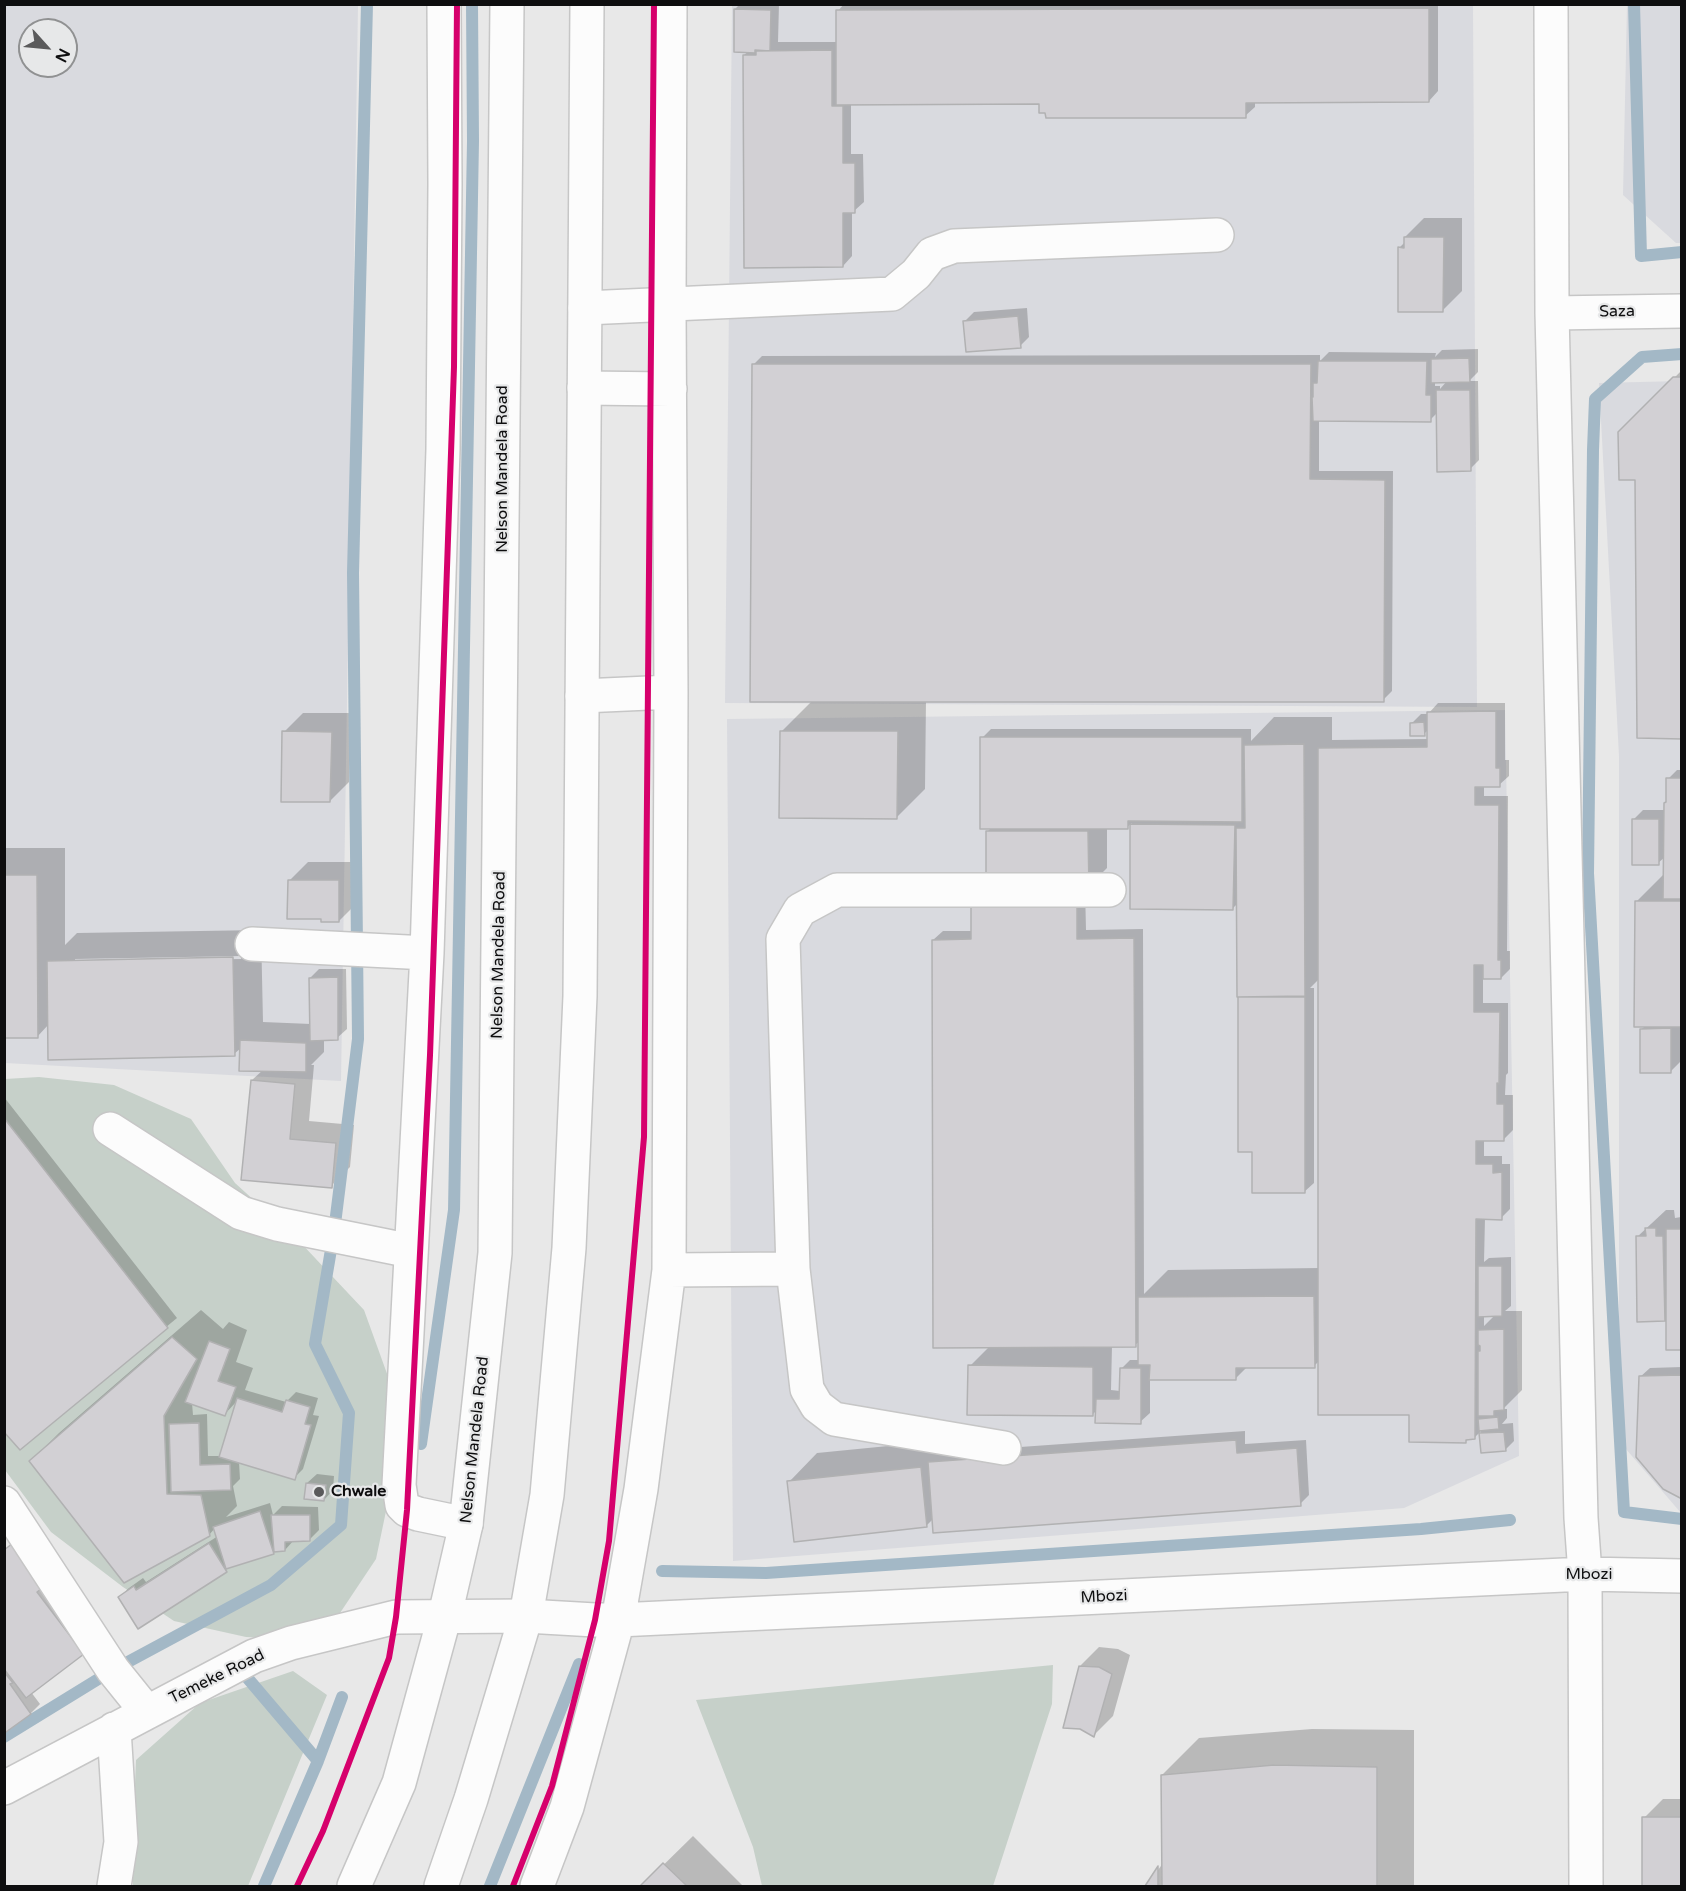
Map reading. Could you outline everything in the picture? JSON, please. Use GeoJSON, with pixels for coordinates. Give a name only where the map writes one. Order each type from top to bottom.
{"type":"FeatureCollection","features":[{"type":"Feature","properties":{"kind":"street"},"geometry":{"type":"LineString","coordinates":[[444,4],[445,195],[442,449],[427,953],[399,1454],[402,1505],[407,1510],[466,1524]]}},
{"type":"Feature","properties":{"kind":"street","name":"Nelson Mandela Road"},"geometry":{"type":"LineString","coordinates":[[354,1887],[399,1783],[445,1616],[466,1524],[495,1253],[507,4]]}},
{"type":"Feature","properties":{"kind":"street"},"geometry":{"type":"LineString","coordinates":[[441,1887],[471,1799],[526,1616],[547,1495],[569,1248],[580,996],[587,4]]}},
{"type":"Feature","properties":{"kind":"street"},"geometry":{"type":"LineString","coordinates":[[537,1887],[567,1808],[618,1620],[641,1489],[669,1270],[670,4]]}},
{"type":"Feature","properties":{"kind":"street"},"geometry":{"type":"LineString","coordinates":[[1551,4],[1552,313],[1581,1518],[1585,1574],[1586,1887]]}},
{"type":"Feature","properties":{"kind":"street"},"geometry":{"type":"LineString","coordinates":[[585,308],[892,294],[916,274],[932,254],[954,246],[1217,235]]}},
{"type":"Feature","properties":{"kind":"street","name":"Saza"},"geometry":{"type":"LineString","coordinates":[[1552,313],[1682,311]]}},
{"type":"Feature","properties":{"kind":"street"},"geometry":{"type":"LineString","coordinates":[[584,388],[669,389]]}},
{"type":"Feature","properties":{"kind":"street"},"geometry":{"type":"LineString","coordinates":[[582,696],[671,692]]}},
{"type":"Feature","properties":{"kind":"street"},"geometry":{"type":"LineString","coordinates":[[1004,1448],[834,1419],[817,1406],[807,1389],[793,1269],[783,939],[800,910],[837,890],[1109,890]]}},
{"type":"Feature","properties":{"kind":"street"},"geometry":{"type":"LineString","coordinates":[[252,944],[427,953]]}},
{"type":"Feature","properties":{"kind":"street"},"geometry":{"type":"LineString","coordinates":[[110,1129],[241,1213],[277,1224],[411,1251]]}},
{"type":"Feature","properties":{"kind":"street"},"geometry":{"type":"LineString","coordinates":[[669,1270],[793,1269]]}},
{"type":"Feature","properties":{"kind":"street"},"geometry":{"type":"LineString","coordinates":[[4,1503],[113,1670],[146,1712]]}},
{"type":"Feature","properties":{"kind":"street","name":"Mbozi"},"geometry":{"type":"LineString","coordinates":[[526,1616],[618,1620],[1585,1574],[1682,1576]]}},
{"type":"Feature","properties":{"kind":"street","name":"Temeke Road"},"geometry":{"type":"LineString","coordinates":[[4,1788],[254,1656],[291,1643],[396,1617],[526,1616]]}},
{"type":"Feature","properties":{"kind":"street"},"geometry":{"type":"LineString","coordinates":[[114,1729],[121,1842],[114,1887]]}},
{"type":"Feature","properties":{"kind":"shaded area"},"geometry":{"type":"Polygon","coordinates":[[[4,5],[358,5],[341,1081],[5,1063],[4,5]]]}},
{"type":"Feature","properties":{"kind":"shaded area"},"geometry":{"type":"Polygon","coordinates":[[[732,5],[1473,5],[1477,707],[725,703],[732,5]]]}},
{"type":"Feature","properties":{"kind":"shaded area"},"geometry":{"type":"Polygon","coordinates":[[[1627,5],[1681,5],[1681,243],[1676,243],[1623,195],[1627,5]]]}},
{"type":"Feature","properties":{"kind":"shaded area"},"geometry":{"type":"Polygon","coordinates":[[[1681,381],[1681,1513],[1619,1441],[1619,756],[1599,383],[1681,381]]]}},
{"type":"Feature","properties":{"kind":"shaded area"},"geometry":{"type":"Polygon","coordinates":[[[1505,710],[1519,1456],[1404,1508],[733,1561],[727,719],[1505,710]]]}},
{"type":"Feature","properties":{"kind":"shaded area"},"geometry":{"type":"Polygon","coordinates":[[[39,1077],[114,1085],[191,1119],[235,1183],[299,1241],[364,1310],[394,1393],[395,1468],[376,1559],[338,1616],[294,1639],[246,1637],[174,1621],[123,1587],[51,1532],[5,1470],[5,1079],[39,1077]]]}},
{"type":"Feature","properties":{"kind":"shaded area"},"geometry":{"type":"Polygon","coordinates":[[[1053,1665],[1052,1704],[993,1886],[762,1886],[753,1847],[696,1700],[1053,1665]]]}},
{"type":"Feature","properties":{"kind":"shaded area"},"geometry":{"type":"Polygon","coordinates":[[[293,1671],[327,1695],[248,1886],[133,1886],[136,1760],[200,1703],[293,1671]]]}},
{"type":"Feature","properties":{"kind":"building"},"geometry":{"type":"Polygon","coordinates":[[[828,4],[941,4],[828,5],[828,4]]]}},
{"type":"Feature","properties":{"kind":"building"},"geometry":{"type":"Polygon","coordinates":[[[1429,8],[1429,102],[1246,103],[1246,118],[1046,118],[1045,113],[1039,113],[1039,104],[836,105],[836,10],[1429,8]]]}},
{"type":"Feature","properties":{"kind":"building"},"geometry":{"type":"Polygon","coordinates":[[[734,9],[771,10],[770,51],[734,52],[734,9]]]}},
{"type":"Feature","properties":{"kind":"building"},"geometry":{"type":"Polygon","coordinates":[[[832,50],[832,106],[843,106],[843,163],[855,163],[855,213],[843,213],[843,267],[744,268],[743,55],[756,55],[756,51],[832,50]]]}},
{"type":"Feature","properties":{"kind":"building"},"geometry":{"type":"Polygon","coordinates":[[[1404,237],[1444,237],[1443,312],[1398,312],[1398,247],[1404,248],[1404,237]]]}},
{"type":"Feature","properties":{"kind":"building"},"geometry":{"type":"Polygon","coordinates":[[[1018,316],[1021,348],[966,352],[963,321],[1018,316]]]}},
{"type":"Feature","properties":{"kind":"building"},"geometry":{"type":"Polygon","coordinates":[[[1469,358],[1470,382],[1431,383],[1431,359],[1469,358]]]}},
{"type":"Feature","properties":{"kind":"building"},"geometry":{"type":"Polygon","coordinates":[[[1318,361],[1427,361],[1426,395],[1431,395],[1431,422],[1313,421],[1313,383],[1317,383],[1318,361]]]}},
{"type":"Feature","properties":{"kind":"building"},"geometry":{"type":"Polygon","coordinates":[[[752,364],[1311,364],[1310,479],[1385,480],[1384,702],[750,702],[752,364]]]}},
{"type":"Feature","properties":{"kind":"building"},"geometry":{"type":"Polygon","coordinates":[[[1673,377],[1682,377],[1682,739],[1637,738],[1635,480],[1619,480],[1618,432],[1673,377]]]}},
{"type":"Feature","properties":{"kind":"building"},"geometry":{"type":"Polygon","coordinates":[[[1436,390],[1470,390],[1471,471],[1437,472],[1436,390]]]}},
{"type":"Feature","properties":{"kind":"building"},"geometry":{"type":"Polygon","coordinates":[[[1496,711],[1496,768],[1500,768],[1500,787],[1475,787],[1475,805],[1499,805],[1498,960],[1501,960],[1501,979],[1483,979],[1483,965],[1474,965],[1474,1012],[1500,1012],[1497,1104],[1504,1104],[1504,1141],[1476,1141],[1476,1164],[1493,1164],[1493,1173],[1502,1172],[1502,1220],[1476,1219],[1475,1439],[1466,1440],[1466,1443],[1409,1442],[1409,1415],[1318,1415],[1318,748],[1427,747],[1427,712],[1496,711]]]}},
{"type":"Feature","properties":{"kind":"building"},"geometry":{"type":"Polygon","coordinates":[[[1424,722],[1425,736],[1410,736],[1410,723],[1424,722]]]}},
{"type":"Feature","properties":{"kind":"building"},"geometry":{"type":"Polygon","coordinates":[[[282,731],[332,732],[330,802],[281,802],[282,731]]]}},
{"type":"Feature","properties":{"kind":"building"},"geometry":{"type":"Polygon","coordinates":[[[780,731],[898,731],[897,819],[779,818],[780,731]]]}},
{"type":"Feature","properties":{"kind":"building"},"geometry":{"type":"Polygon","coordinates":[[[980,737],[1242,737],[1242,822],[1128,821],[1128,829],[980,829],[980,737]]]}},
{"type":"Feature","properties":{"kind":"building"},"geometry":{"type":"Polygon","coordinates":[[[1304,744],[1305,996],[1237,997],[1236,828],[1245,828],[1244,745],[1304,744]]]}},
{"type":"Feature","properties":{"kind":"building"},"geometry":{"type":"Polygon","coordinates":[[[1666,778],[1682,778],[1682,899],[1663,899],[1666,778]]]}},
{"type":"Feature","properties":{"kind":"building"},"geometry":{"type":"Polygon","coordinates":[[[1632,819],[1659,819],[1659,865],[1632,865],[1632,819]]]}},
{"type":"Feature","properties":{"kind":"building"},"geometry":{"type":"Polygon","coordinates":[[[1130,824],[1235,825],[1233,910],[1130,909],[1130,824]]]}},
{"type":"Feature","properties":{"kind":"building"},"geometry":{"type":"Polygon","coordinates":[[[986,831],[1088,831],[1089,888],[986,888],[986,831]]]}},
{"type":"Feature","properties":{"kind":"building"},"geometry":{"type":"Polygon","coordinates":[[[4,875],[37,875],[38,1038],[4,1038],[4,875]]]}},
{"type":"Feature","properties":{"kind":"building"},"geometry":{"type":"Polygon","coordinates":[[[288,880],[339,880],[339,922],[321,922],[321,919],[287,919],[288,880]]]}},
{"type":"Feature","properties":{"kind":"building"},"geometry":{"type":"Polygon","coordinates":[[[1077,898],[1077,939],[1134,938],[1136,1347],[933,1348],[932,940],[971,939],[971,899],[1077,898]]]}},
{"type":"Feature","properties":{"kind":"building"},"geometry":{"type":"Polygon","coordinates":[[[1635,901],[1682,901],[1682,1027],[1634,1027],[1635,901]]]}},
{"type":"Feature","properties":{"kind":"building"},"geometry":{"type":"Polygon","coordinates":[[[233,957],[235,1056],[48,1060],[47,961],[233,957]]]}},
{"type":"Feature","properties":{"kind":"building"},"geometry":{"type":"Polygon","coordinates":[[[338,977],[338,1040],[310,1041],[309,978],[338,977]]]}},
{"type":"Feature","properties":{"kind":"building"},"geometry":{"type":"Polygon","coordinates":[[[1238,997],[1305,997],[1305,1193],[1252,1193],[1252,1152],[1238,1152],[1238,997]]]}},
{"type":"Feature","properties":{"kind":"building"},"geometry":{"type":"Polygon","coordinates":[[[1671,1028],[1671,1073],[1640,1073],[1640,1029],[1671,1028]]]}},
{"type":"Feature","properties":{"kind":"building"},"geometry":{"type":"Polygon","coordinates":[[[240,1040],[306,1043],[306,1072],[239,1071],[240,1040]]]}},
{"type":"Feature","properties":{"kind":"building"},"geometry":{"type":"Polygon","coordinates":[[[251,1080],[295,1084],[290,1139],[336,1143],[332,1188],[241,1180],[251,1080]]]}},
{"type":"Feature","properties":{"kind":"building"},"geometry":{"type":"Polygon","coordinates":[[[4,1118],[168,1328],[20,1450],[4,1432],[4,1118]]]}},
{"type":"Feature","properties":{"kind":"building"},"geometry":{"type":"Polygon","coordinates":[[[1645,1228],[1656,1228],[1656,1236],[1663,1236],[1665,1321],[1637,1322],[1636,1236],[1646,1236],[1645,1228]]]}},
{"type":"Feature","properties":{"kind":"building"},"geometry":{"type":"Polygon","coordinates":[[[1666,1229],[1682,1229],[1682,1350],[1666,1350],[1666,1229]]]}},
{"type":"Feature","properties":{"kind":"building"},"geometry":{"type":"Polygon","coordinates":[[[1478,1266],[1502,1266],[1502,1316],[1478,1317],[1478,1266]]]}},
{"type":"Feature","properties":{"kind":"building"},"geometry":{"type":"Polygon","coordinates":[[[1314,1296],[1315,1368],[1236,1368],[1236,1380],[1149,1380],[1150,1365],[1138,1365],[1138,1297],[1314,1296]]]}},
{"type":"Feature","properties":{"kind":"building"},"geometry":{"type":"Polygon","coordinates":[[[1504,1329],[1504,1410],[1494,1411],[1494,1416],[1478,1416],[1478,1351],[1480,1351],[1480,1346],[1478,1345],[1478,1330],[1504,1329]]]}},
{"type":"Feature","properties":{"kind":"building"},"geometry":{"type":"Polygon","coordinates":[[[172,1337],[197,1359],[164,1416],[167,1494],[201,1495],[210,1536],[124,1583],[29,1461],[172,1337]]]}},
{"type":"Feature","properties":{"kind":"building"},"geometry":{"type":"Polygon","coordinates":[[[209,1341],[230,1349],[218,1381],[236,1387],[225,1416],[185,1402],[209,1341]]]}},
{"type":"Feature","properties":{"kind":"building"},"geometry":{"type":"Polygon","coordinates":[[[968,1365],[1093,1367],[1093,1416],[967,1415],[968,1365]]]}},
{"type":"Feature","properties":{"kind":"building"},"geometry":{"type":"Polygon","coordinates":[[[1120,1368],[1141,1368],[1141,1424],[1095,1423],[1096,1399],[1119,1399],[1120,1368]]]}},
{"type":"Feature","properties":{"kind":"building"},"geometry":{"type":"Polygon","coordinates":[[[1682,1375],[1682,1499],[1663,1489],[1636,1457],[1639,1376],[1682,1375]]]}},
{"type":"Feature","properties":{"kind":"building"},"geometry":{"type":"Polygon","coordinates":[[[237,1398],[282,1412],[286,1400],[310,1407],[305,1424],[311,1425],[295,1480],[219,1457],[237,1398]]]}},
{"type":"Feature","properties":{"kind":"building"},"geometry":{"type":"Polygon","coordinates":[[[1498,1417],[1499,1429],[1479,1431],[1478,1419],[1498,1417]]]}},
{"type":"Feature","properties":{"kind":"building"},"geometry":{"type":"Polygon","coordinates":[[[199,1423],[200,1465],[230,1464],[231,1490],[171,1492],[169,1424],[199,1423]]]}},
{"type":"Feature","properties":{"kind":"building"},"geometry":{"type":"Polygon","coordinates":[[[1504,1432],[1506,1451],[1481,1453],[1479,1433],[1504,1432]]]}},
{"type":"Feature","properties":{"kind":"building"},"geometry":{"type":"Polygon","coordinates":[[[1236,1440],[1237,1453],[1297,1448],[1301,1506],[933,1533],[928,1462],[1236,1440]]]}},
{"type":"Feature","properties":{"kind":"building"},"geometry":{"type":"Polygon","coordinates":[[[921,1467],[927,1527],[794,1542],[787,1481],[921,1467]]]}},
{"type":"Feature","properties":{"kind":"building"},"geometry":{"type":"Polygon","coordinates":[[[306,1483],[326,1485],[324,1501],[304,1499],[306,1483]]]}},
{"type":"Feature","properties":{"kind":"building"},"geometry":{"type":"Polygon","coordinates":[[[260,1511],[274,1554],[226,1569],[213,1527],[260,1511]]]}},
{"type":"Feature","properties":{"kind":"building"},"geometry":{"type":"Polygon","coordinates":[[[271,1515],[310,1515],[310,1541],[285,1542],[285,1551],[274,1552],[271,1515]]]}},
{"type":"Feature","properties":{"kind":"building"},"geometry":{"type":"Polygon","coordinates":[[[17,1540],[49,1583],[37,1592],[84,1654],[26,1698],[4,1669],[4,1550],[17,1540]]]}},
{"type":"Feature","properties":{"kind":"building"},"geometry":{"type":"Polygon","coordinates":[[[209,1543],[227,1572],[138,1629],[118,1597],[134,1586],[136,1590],[209,1543]]]}},
{"type":"Feature","properties":{"kind":"building"},"geometry":{"type":"Polygon","coordinates":[[[1079,1666],[1099,1667],[1112,1674],[1094,1737],[1080,1729],[1063,1728],[1079,1666]]]}},
{"type":"Feature","properties":{"kind":"building"},"geometry":{"type":"Polygon","coordinates":[[[4,1672],[31,1714],[6,1732],[4,1729],[4,1672]]]}},
{"type":"Feature","properties":{"kind":"building"},"geometry":{"type":"Polygon","coordinates":[[[1274,1765],[1377,1767],[1377,1886],[1162,1886],[1161,1775],[1274,1765]]]}},
{"type":"Feature","properties":{"kind":"building"},"geometry":{"type":"Polygon","coordinates":[[[1642,1817],[1682,1817],[1682,1886],[1642,1886],[1642,1817]]]}},
{"type":"Feature","properties":{"kind":"building"},"geometry":{"type":"Polygon","coordinates":[[[663,1863],[687,1886],[640,1886],[663,1863]]]}},
{"type":"Feature","properties":{"kind":"building"},"geometry":{"type":"Polygon","coordinates":[[[1158,1866],[1158,1886],[1145,1886],[1158,1866]]]}},
{"type":"Feature","properties":{"kind":"waterway"},"geometry":{"type":"LineString","coordinates":[[4,1737],[113,1670],[271,1585],[341,1525],[349,1413],[315,1344],[334,1232],[358,1039],[353,573],[367,4]]}},
{"type":"Feature","properties":{"kind":"waterway"},"geometry":{"type":"LineString","coordinates":[[421,1444],[454,1210],[473,141],[472,4]]}},
{"type":"Feature","properties":{"kind":"waterway"},"geometry":{"type":"LineString","coordinates":[[1634,4],[1641,256],[1682,252]]}},
{"type":"Feature","properties":{"kind":"waterway"},"geometry":{"type":"LineString","coordinates":[[1682,354],[1642,357],[1595,399],[1588,873],[1624,1512],[1682,1519]]}},
{"type":"Feature","properties":{"kind":"waterway"},"geometry":{"type":"LineString","coordinates":[[662,1571],[766,1573],[1421,1529],[1510,1520]]}},
{"type":"Feature","properties":{"kind":"waterway"},"geometry":{"type":"LineString","coordinates":[[490,1886],[579,1664]]}},
{"type":"Feature","properties":{"kind":"waterway"},"geometry":{"type":"LineString","coordinates":[[236,1669],[239,1668],[318,1761]]}},
{"type":"Feature","properties":{"kind":"waterway"},"geometry":{"type":"LineString","coordinates":[[264,1886],[318,1761],[342,1697]]}},
{"type":"Feature","properties":{"kind":"cycle path"},"geometry":{"type":"LineString","coordinates":[[297,1886],[323,1831],[389,1658],[396,1617],[407,1510],[430,1055],[454,367],[457,4]]}},
{"type":"Feature","properties":{"kind":"cycle path"},"geometry":{"type":"LineString","coordinates":[[513,1886],[552,1786],[595,1620],[609,1541],[644,1137],[654,4]]}},
{"type":"Feature","properties":{"kind":"place","name":"Chwale"},"geometry":{"type":"Point","coordinates":[319,1492]}}]}
